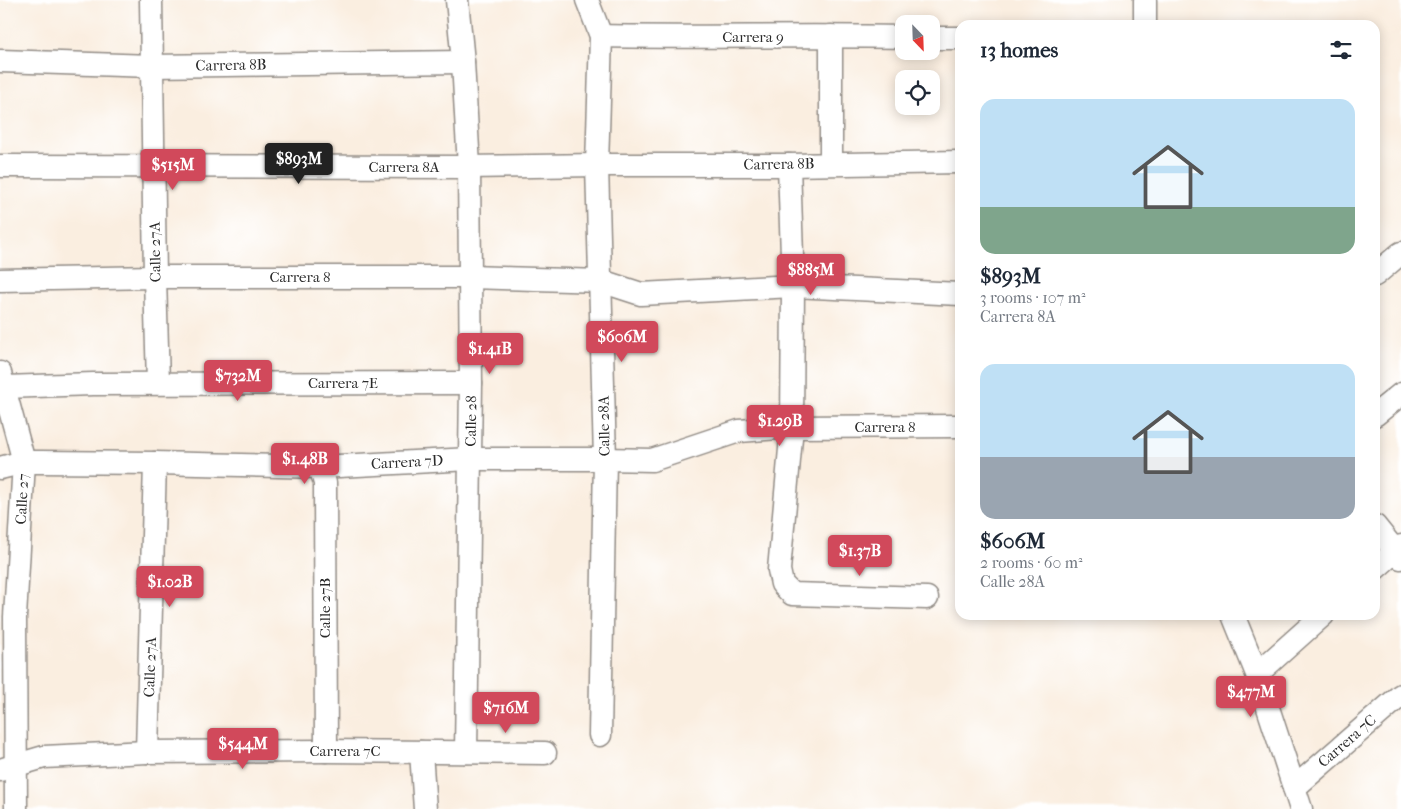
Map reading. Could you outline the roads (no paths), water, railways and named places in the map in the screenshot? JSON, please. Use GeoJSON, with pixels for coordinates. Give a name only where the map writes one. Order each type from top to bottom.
{"type":"FeatureCollection","features":[{"type":"Feature","properties":{"kind":"street","name":"Calle 27A"},"geometry":{"type":"LineString","coordinates":[[151,0],[158,383]]}},
{"type":"Feature","properties":{"kind":"street","name":"Calle 28"},"geometry":{"type":"LineString","coordinates":[[457,0],[463,62],[469,167],[471,382],[466,752]]}},
{"type":"Feature","properties":{"kind":"street","name":"Calle 28A"},"geometry":{"type":"LineString","coordinates":[[587,0],[601,36],[597,165],[605,459],[600,735]]}},
{"type":"Feature","properties":{"kind":"street"},"geometry":{"type":"LineString","coordinates":[[1145,0],[1145,20]]}},
{"type":"Feature","properties":{"kind":"street","name":"Carrera 9"},"geometry":{"type":"LineString","coordinates":[[601,36],[895,37]]}},
{"type":"Feature","properties":{"kind":"street"},"geometry":{"type":"LineString","coordinates":[[831,36],[831,163]]}},
{"type":"Feature","properties":{"kind":"street"},"geometry":{"type":"LineString","coordinates":[[940,38],[955,38]]}},
{"type":"Feature","properties":{"kind":"street","name":"Carrera 8B"},"geometry":{"type":"LineString","coordinates":[[0,61],[152,66],[463,62]]}},
{"type":"Feature","properties":{"kind":"street","name":"Carrera 8B"},"geometry":{"type":"LineString","coordinates":[[597,165],[789,165],[955,162]]}},
{"type":"Feature","properties":{"kind":"street","name":"Carrera 8A"},"geometry":{"type":"LineString","coordinates":[[0,166],[469,167],[597,165]]}},
{"type":"Feature","properties":{"kind":"street"},"geometry":{"type":"LineString","coordinates":[[789,165],[793,286],[792,427],[780,570],[782,584],[792,594],[927,598]]}},
{"type":"Feature","properties":{"kind":"street"},"geometry":{"type":"LineString","coordinates":[[1380,271],[1401,253]]}},
{"type":"Feature","properties":{"kind":"street","name":"Carrera 8"},"geometry":{"type":"LineString","coordinates":[[0,280],[155,277],[470,277],[601,281]]}},
{"type":"Feature","properties":{"kind":"street"},"geometry":{"type":"LineString","coordinates":[[601,281],[641,294],[793,286],[955,294]]}},
{"type":"Feature","properties":{"kind":"street","name":"Carrera 7E"},"geometry":{"type":"LineString","coordinates":[[2,380],[158,383],[471,382]]}},
{"type":"Feature","properties":{"kind":"street","name":"Calle 27"},"geometry":{"type":"LineString","coordinates":[[2,380],[24,462],[7,619],[8,767],[16,809]]}},
{"type":"Feature","properties":{"kind":"street"},"geometry":{"type":"LineString","coordinates":[[1380,411],[1401,394]]}},
{"type":"Feature","properties":{"kind":"street","name":"Carrera 8"},"geometry":{"type":"LineString","coordinates":[[605,459],[652,460],[739,431],[792,427],[955,426]]}},
{"type":"Feature","properties":{"kind":"street","name":"Carrera 7D"},"geometry":{"type":"LineString","coordinates":[[0,468],[24,462],[320,467],[470,459],[605,459]]}},
{"type":"Feature","properties":{"kind":"street","name":"Calle 27A"},"geometry":{"type":"LineString","coordinates":[[148,752],[155,463]]}},
{"type":"Feature","properties":{"kind":"street","name":"Calle 27B"},"geometry":{"type":"LineString","coordinates":[[320,467],[325,483],[326,751]]}},
{"type":"Feature","properties":{"kind":"street"},"geometry":{"type":"LineString","coordinates":[[1380,531],[1399,552],[1380,565]]}},
{"type":"Feature","properties":{"kind":"street"},"geometry":{"type":"LineString","coordinates":[[1235,620],[1257,674],[1301,809]]}},
{"type":"Feature","properties":{"kind":"street"},"geometry":{"type":"LineString","coordinates":[[1257,674],[1317,620]]}},
{"type":"Feature","properties":{"kind":"street","name":"Carrera 7C"},"geometry":{"type":"LineString","coordinates":[[1294,788],[1401,695]]}},
{"type":"Feature","properties":{"kind":"street","name":"Carrera 7C"},"geometry":{"type":"LineString","coordinates":[[8,767],[44,757],[148,752],[544,753]]}},
{"type":"Feature","properties":{"kind":"street"},"geometry":{"type":"LineString","coordinates":[[421,752],[425,809]]}}]}
